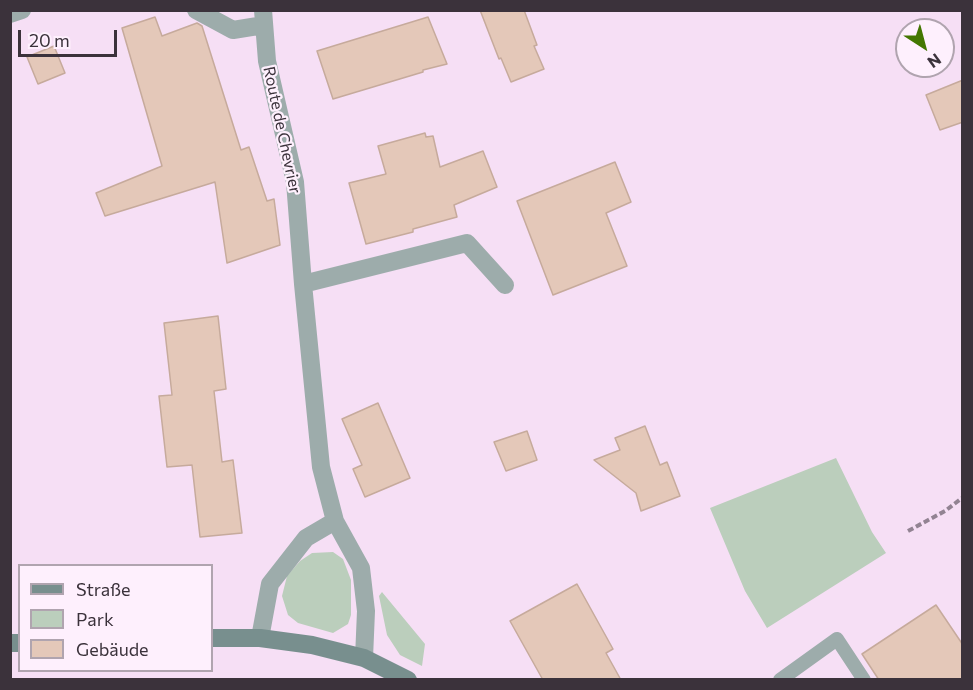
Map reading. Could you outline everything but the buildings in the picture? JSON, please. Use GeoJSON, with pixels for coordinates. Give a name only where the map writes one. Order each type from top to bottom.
{"type":"FeatureCollection","features":[{"type":"Feature","properties":{"kind":"street"},"geometry":{"type":"LineString","coordinates":[[10,14],[22,10]]}},
{"type":"Feature","properties":{"kind":"street"},"geometry":{"type":"LineString","coordinates":[[196,10],[232,30],[263,18]]}},
{"type":"Feature","properties":{"kind":"street","name":"Route de Chevrier"},"geometry":{"type":"LineString","coordinates":[[263,18],[267,60],[296,182],[303,285],[321,467],[335,521],[361,568],[366,611],[364,658]]}},
{"type":"Feature","properties":{"kind":"street"},"geometry":{"type":"LineString","coordinates":[[303,285],[467,243],[505,285]]}},
{"type":"Feature","properties":{"kind":"street"},"geometry":{"type":"LineString","coordinates":[[260,638],[270,584],[306,538],[335,521]]}},
{"type":"Feature","properties":{"kind":"street"},"geometry":{"type":"LineString","coordinates":[[213,638],[260,638],[312,645],[364,658],[408,680]]}},
{"type":"Feature","properties":{"kind":"lane"},"geometry":{"type":"LineString","coordinates":[[780,680],[837,639],[864,680]]}},
{"type":"Feature","properties":{"kind":"path"},"geometry":{"type":"LineString","coordinates":[[908,531],[945,511],[963,498]]}},
{"type":"Feature","properties":{"kind":"green space"},"geometry":{"type":"Polygon","coordinates":[[[836,458],[872,532],[886,553],[767,628],[745,591],[710,508],[836,458]]]}},
{"type":"Feature","properties":{"kind":"green space"},"geometry":{"type":"Polygon","coordinates":[[[333,552],[343,559],[351,580],[351,615],[348,624],[333,633],[298,623],[288,615],[282,596],[287,576],[300,561],[312,553],[333,552]]]}},
{"type":"Feature","properties":{"kind":"green space"},"geometry":{"type":"Polygon","coordinates":[[[382,592],[425,644],[422,666],[400,655],[387,635],[379,596],[382,592]]]}}]}
